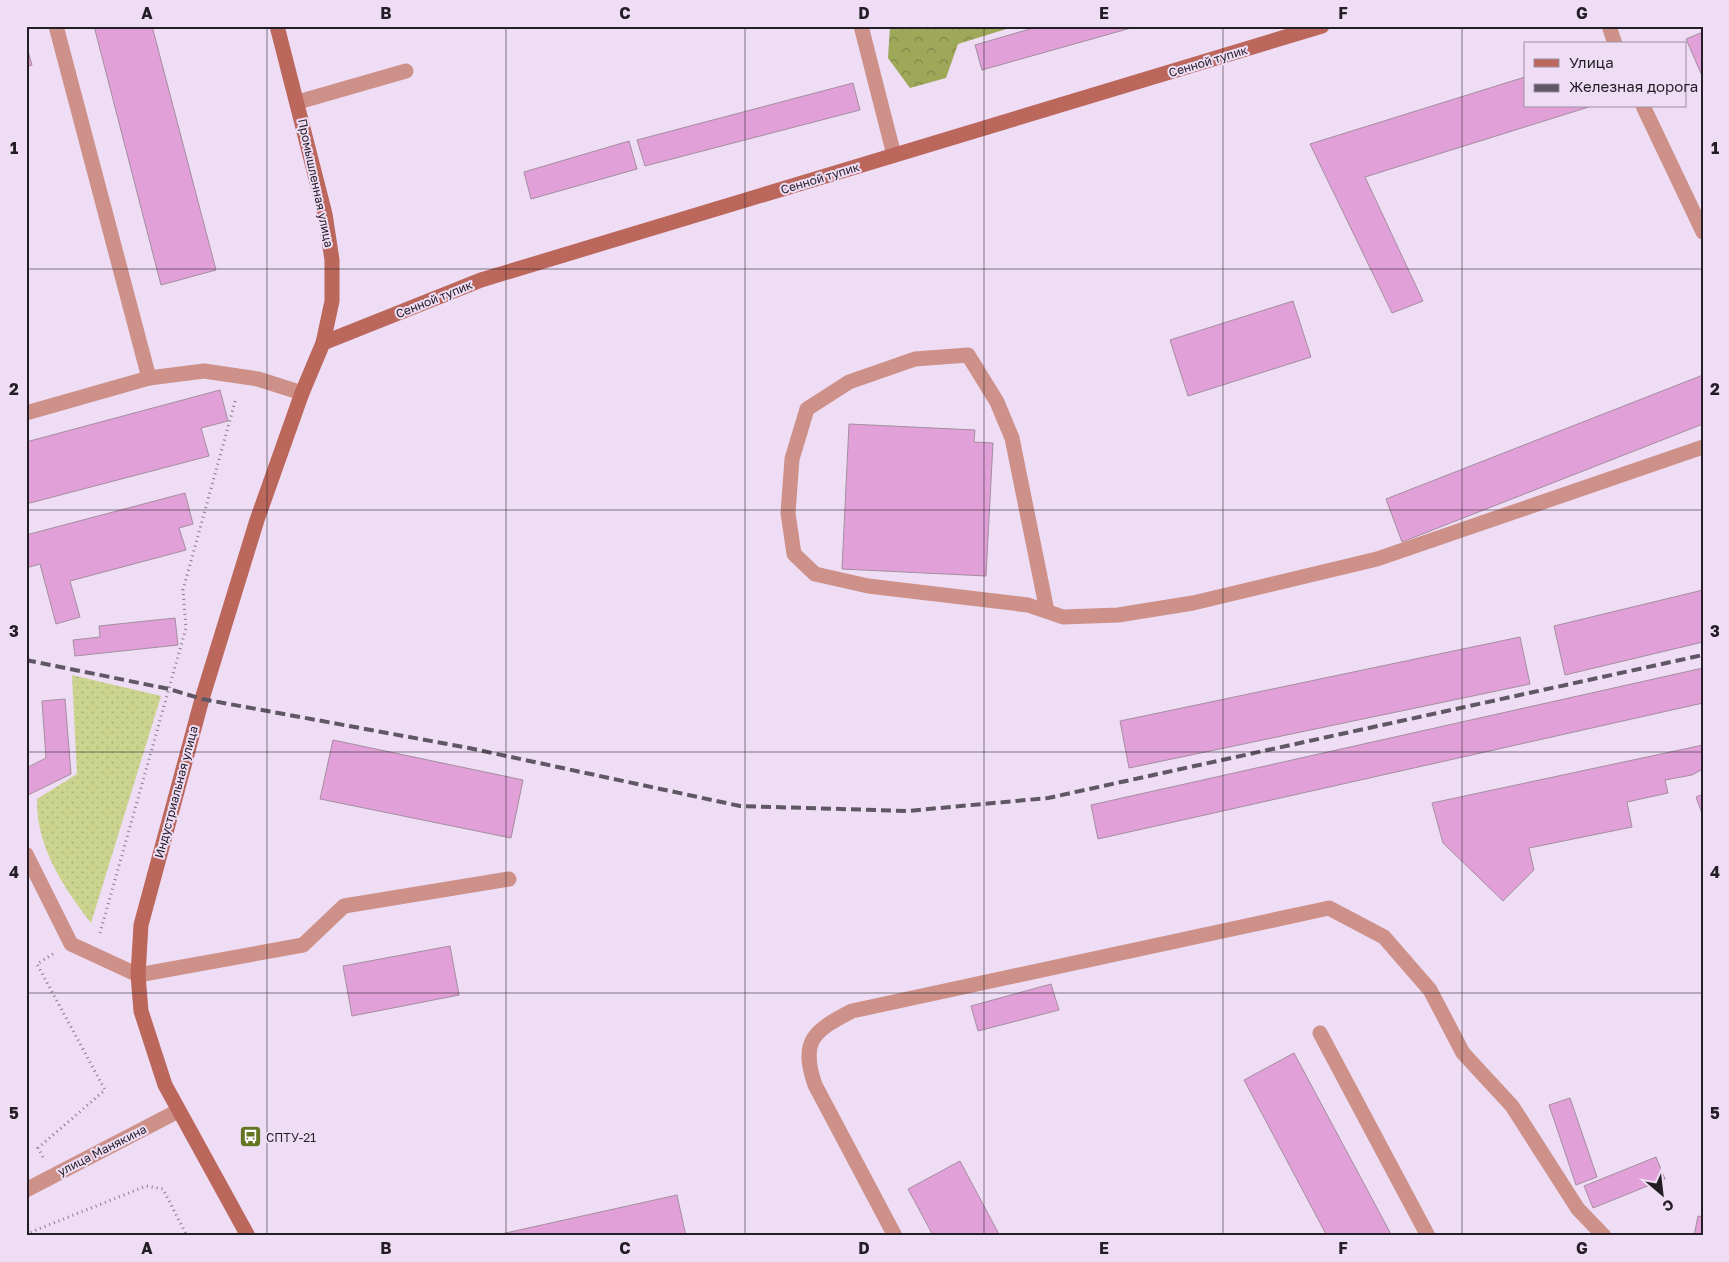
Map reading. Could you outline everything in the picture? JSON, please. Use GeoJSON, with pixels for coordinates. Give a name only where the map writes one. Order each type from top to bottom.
{"type":"FeatureCollection","features":[{"type":"Feature","properties":{"kind":"main road","name":"Промышленная улица"},"geometry":{"type":"LineString","coordinates":[[277,26],[298,102],[325,214],[332,260],[332,301],[323,343]]}},
{"type":"Feature","properties":{"kind":"main road","name":"Сенной тупик"},"geometry":{"type":"LineString","coordinates":[[323,343],[481,280],[1322,26]]}},
{"type":"Feature","properties":{"kind":"main road","name":"Индустриальная улица"},"geometry":{"type":"LineString","coordinates":[[248,1236],[178,1111],[156,1059],[141,1011],[138,975],[141,925],[202,698],[257,520],[302,393],[323,343]]}},
{"type":"Feature","properties":{"kind":"street"},"geometry":{"type":"LineString","coordinates":[[56,26],[149,378]]}},
{"type":"Feature","properties":{"kind":"street"},"geometry":{"type":"LineString","coordinates":[[861,26],[894,155]]}},
{"type":"Feature","properties":{"kind":"street"},"geometry":{"type":"LineString","coordinates":[[1609,26],[1614,42]]}},
{"type":"Feature","properties":{"kind":"street"},"geometry":{"type":"LineString","coordinates":[[298,102],[406,71]]}},
{"type":"Feature","properties":{"kind":"street"},"geometry":{"type":"LineString","coordinates":[[1644,108],[1703,232]]}},
{"type":"Feature","properties":{"kind":"street"},"geometry":{"type":"LineString","coordinates":[[1047,611],[1012,438],[997,402],[968,355],[915,359],[848,382],[807,408],[792,459],[788,513],[794,554],[815,574],[868,586],[1028,605],[1064,617],[1118,615],[1192,602],[1377,559],[1703,446]]}},
{"type":"Feature","properties":{"kind":"street"},"geometry":{"type":"LineString","coordinates":[[26,413],[149,378],[204,371],[242,377],[302,393]]}},
{"type":"Feature","properties":{"kind":"street"},"geometry":{"type":"LineString","coordinates":[[26,854],[72,944],[95,953],[138,975],[303,945],[344,906],[509,879]]}},
{"type":"Feature","properties":{"kind":"street"},"geometry":{"type":"LineString","coordinates":[[895,1236],[815,1085],[808,1064],[809,1044],[826,1024],[852,1011],[1329,908],[1384,937],[1430,990],[1463,1053],[1512,1106],[1578,1209],[1604,1236]]}},
{"type":"Feature","properties":{"kind":"street"},"geometry":{"type":"LineString","coordinates":[[1320,1033],[1428,1236]]}},
{"type":"Feature","properties":{"kind":"street","name":"улица Манякина"},"geometry":{"type":"LineString","coordinates":[[26,1190],[178,1111]]}},
{"type":"Feature","properties":{"kind":"path"},"geometry":{"type":"LineString","coordinates":[[95,953],[186,628],[183,590],[242,377]]}},
{"type":"Feature","properties":{"kind":"path"},"geometry":{"type":"LineString","coordinates":[[53,1175],[38,1148],[105,1090],[37,964],[72,944]]}},
{"type":"Feature","properties":{"kind":"path"},"geometry":{"type":"LineString","coordinates":[[26,1234],[146,1186],[163,1189],[188,1236]]}},
{"type":"Feature","properties":{"kind":"green space"},"geometry":{"type":"Polygon","coordinates":[[[890,26],[1016,26],[958,44],[946,78],[910,88],[888,58],[890,26]]]}},
{"type":"Feature","properties":{"kind":"green space"},"geometry":{"type":"Polygon","coordinates":[[[72,675],[161,696],[91,923],[61,880],[53,865],[41,833],[38,816],[37,799],[77,774],[72,675]]]}},
{"type":"Feature","properties":{"kind":"building"},"geometry":{"type":"Polygon","coordinates":[[[94,26],[152,26],[216,270],[161,285],[94,26]]]}},
{"type":"Feature","properties":{"kind":"building"},"geometry":{"type":"Polygon","coordinates":[[[1040,26],[1138,26],[982,70],[975,45],[1040,26]]]}},
{"type":"Feature","properties":{"kind":"building"},"geometry":{"type":"Polygon","coordinates":[[[1703,32],[1703,78],[1686,39],[1703,32]]]}},
{"type":"Feature","properties":{"kind":"building"},"geometry":{"type":"Polygon","coordinates":[[[26,44],[32,65],[26,67],[26,44]]]}},
{"type":"Feature","properties":{"kind":"building"},"geometry":{"type":"Polygon","coordinates":[[[1524,77],[1524,108],[1586,108],[1365,177],[1423,301],[1392,313],[1310,144],[1524,77]]]}},
{"type":"Feature","properties":{"kind":"building"},"geometry":{"type":"Polygon","coordinates":[[[853,83],[860,110],[645,166],[637,140],[853,83]]]}},
{"type":"Feature","properties":{"kind":"building"},"geometry":{"type":"Polygon","coordinates":[[[629,141],[637,169],[531,199],[524,172],[629,141]]]}},
{"type":"Feature","properties":{"kind":"building"},"geometry":{"type":"Polygon","coordinates":[[[1293,301],[1311,357],[1188,396],[1170,340],[1293,301]]]}},
{"type":"Feature","properties":{"kind":"building"},"geometry":{"type":"Polygon","coordinates":[[[1703,375],[1703,424],[1402,542],[1386,499],[1703,375]]]}},
{"type":"Feature","properties":{"kind":"building"},"geometry":{"type":"Polygon","coordinates":[[[220,390],[228,421],[201,428],[209,456],[26,504],[26,442],[220,390]]]}},
{"type":"Feature","properties":{"kind":"building"},"geometry":{"type":"Polygon","coordinates":[[[849,424],[975,430],[974,442],[993,443],[986,576],[842,569],[849,424]]]}},
{"type":"Feature","properties":{"kind":"building"},"geometry":{"type":"Polygon","coordinates":[[[185,493],[193,524],[179,528],[186,550],[70,581],[80,617],[56,624],[40,564],[26,568],[26,535],[185,493]]]}},
{"type":"Feature","properties":{"kind":"building"},"geometry":{"type":"Polygon","coordinates":[[[1703,590],[1703,642],[1565,675],[1554,626],[1703,590]]]}},
{"type":"Feature","properties":{"kind":"building"},"geometry":{"type":"Polygon","coordinates":[[[175,618],[178,645],[75,656],[73,640],[100,637],[99,626],[175,618]]]}},
{"type":"Feature","properties":{"kind":"building"},"geometry":{"type":"Polygon","coordinates":[[[1520,637],[1530,684],[1129,768],[1120,721],[1520,637]]]}},
{"type":"Feature","properties":{"kind":"building"},"geometry":{"type":"Polygon","coordinates":[[[1703,668],[1703,703],[1098,839],[1091,805],[1703,668]]]}},
{"type":"Feature","properties":{"kind":"building"},"geometry":{"type":"Polygon","coordinates":[[[65,699],[71,774],[26,796],[26,768],[46,758],[42,701],[65,699]]]}},
{"type":"Feature","properties":{"kind":"building"},"geometry":{"type":"Polygon","coordinates":[[[333,740],[523,780],[511,838],[320,799],[333,740]]]}},
{"type":"Feature","properties":{"kind":"building"},"geometry":{"type":"Polygon","coordinates":[[[1703,745],[1703,769],[1692,775],[1665,780],[1668,793],[1627,802],[1632,827],[1529,848],[1534,870],[1503,901],[1443,843],[1432,803],[1703,745]]]}},
{"type":"Feature","properties":{"kind":"building"},"geometry":{"type":"Polygon","coordinates":[[[1703,794],[1703,816],[1696,797],[1703,794]]]}},
{"type":"Feature","properties":{"kind":"building"},"geometry":{"type":"Polygon","coordinates":[[[450,946],[459,995],[352,1016],[343,966],[450,946]]]}},
{"type":"Feature","properties":{"kind":"building"},"geometry":{"type":"Polygon","coordinates":[[[1051,984],[1059,1010],[978,1031],[971,1006],[1051,984]]]}},
{"type":"Feature","properties":{"kind":"building"},"geometry":{"type":"Polygon","coordinates":[[[1294,1053],[1392,1236],[1327,1236],[1244,1080],[1294,1053]]]}},
{"type":"Feature","properties":{"kind":"building"},"geometry":{"type":"Polygon","coordinates":[[[1570,1098],[1597,1177],[1576,1185],[1549,1105],[1570,1098]]]}},
{"type":"Feature","properties":{"kind":"building"},"geometry":{"type":"Polygon","coordinates":[[[1656,1157],[1665,1179],[1593,1208],[1584,1186],[1656,1157]]]}},
{"type":"Feature","properties":{"kind":"building"},"geometry":{"type":"Polygon","coordinates":[[[960,1161],[1000,1236],[933,1236],[908,1189],[960,1161]]]}},
{"type":"Feature","properties":{"kind":"building"},"geometry":{"type":"Polygon","coordinates":[[[677,1195],[686,1236],[492,1236],[677,1195]]]}},
{"type":"Feature","properties":{"kind":"building"},"geometry":{"type":"Polygon","coordinates":[[[1698,1216],[1703,1217],[1703,1236],[1694,1236],[1698,1216]]]}},
{"type":"Feature","properties":{"kind":"railway"},"geometry":{"type":"LineString","coordinates":[[26,660],[169,689],[202,699],[469,748],[740,806],[907,811],[1048,798],[1703,655]]}},
{"type":"Feature","properties":{"kind":"place","name":"СПТУ-21"},"geometry":{"type":"Point","coordinates":[250,1137]}}]}
